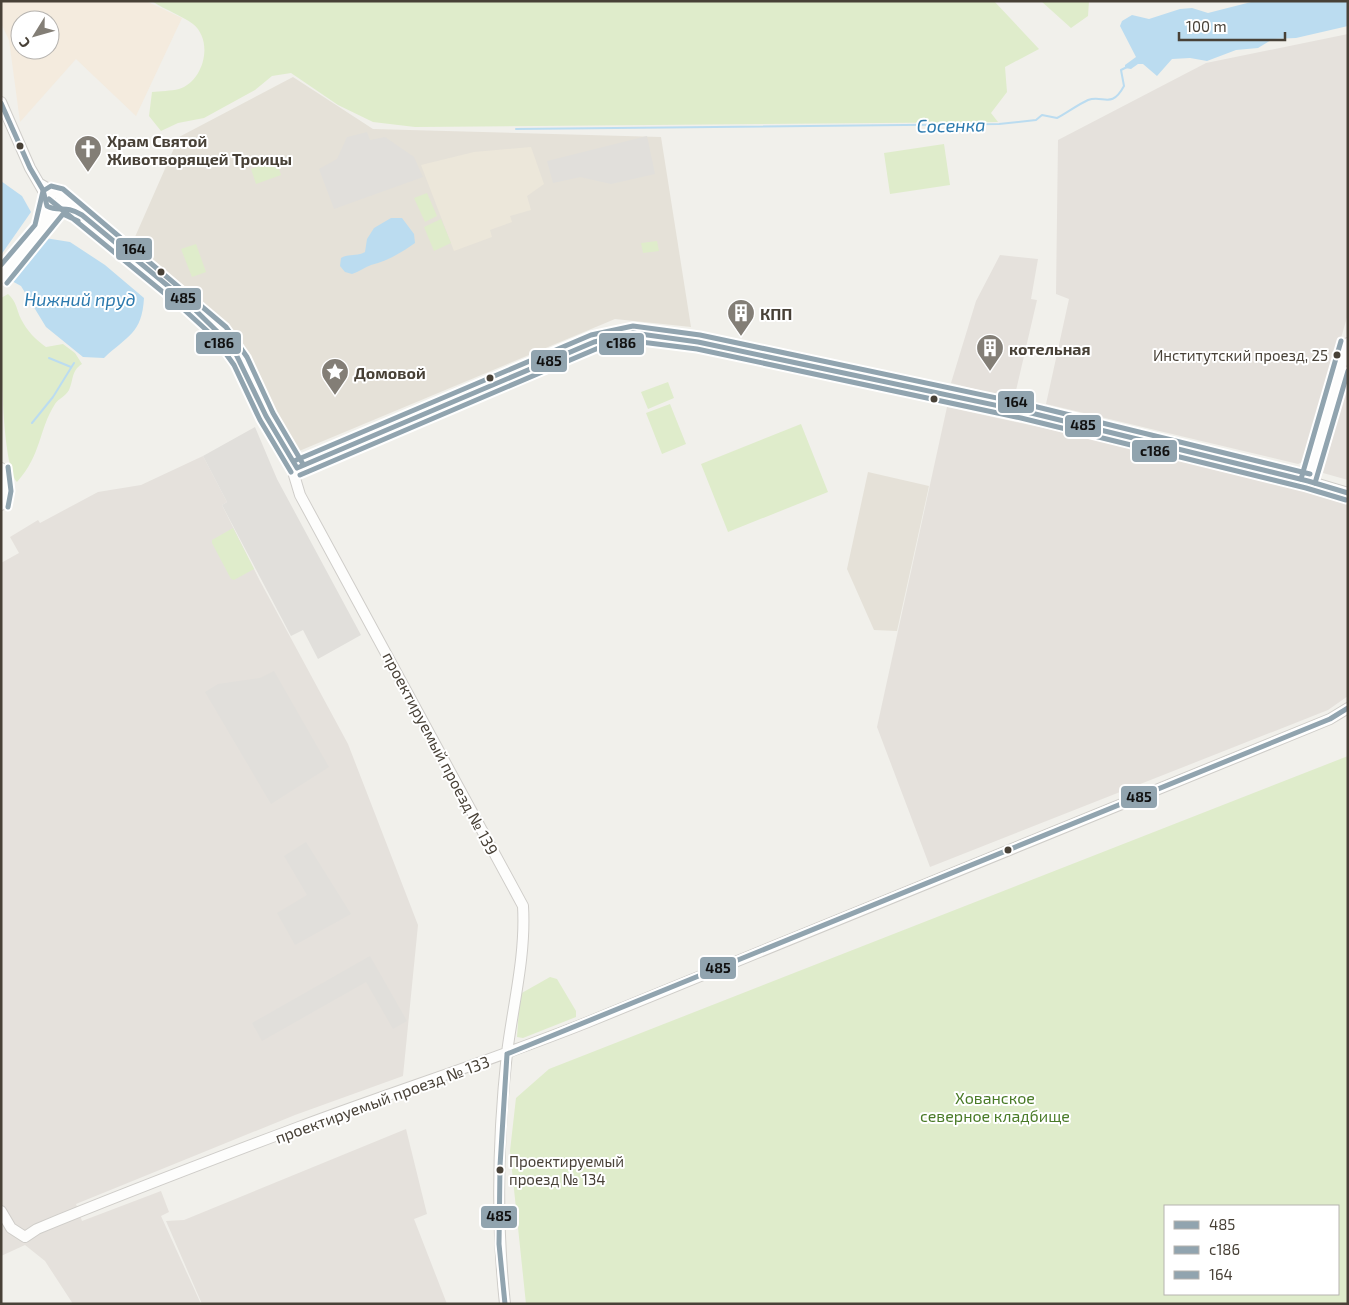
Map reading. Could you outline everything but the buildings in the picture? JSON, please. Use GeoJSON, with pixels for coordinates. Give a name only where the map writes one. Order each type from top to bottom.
{"type":"FeatureCollection","features":[{"type":"Feature","properties":{"kind":"street"},"geometry":{"type":"LineString","coordinates":[[1,102],[30,168],[40,184],[46,203],[51,209],[58,201]]}},
{"type":"Feature","properties":{"kind":"street"},"geometry":{"type":"LineString","coordinates":[[40,184],[58,201]]}},
{"type":"Feature","properties":{"kind":"street"},"geometry":{"type":"LineString","coordinates":[[43,225],[47,196],[82,215],[186,300],[232,346],[241,361],[266,416],[297,468],[594,342],[633,333],[698,342],[959,397],[1308,481],[1348,493]]}},
{"type":"Feature","properties":{"kind":"street"},"geometry":{"type":"LineString","coordinates":[[1,278],[43,225],[58,201]]}},
{"type":"Feature","properties":{"kind":"street"},"geometry":{"type":"LineString","coordinates":[[1308,481],[1348,343]]}},
{"type":"Feature","properties":{"kind":"street"},"geometry":{"type":"LineString","coordinates":[[1,468],[4,491],[1,505]]}},
{"type":"Feature","properties":{"kind":"street","name":"проектируемый проезд № 139"},"geometry":{"type":"LineString","coordinates":[[297,468],[294,475],[300,495],[523,906],[525,928],[507,1054]]}},
{"type":"Feature","properties":{"kind":"street","name":"проектируемый проезд № 133"},"geometry":{"type":"LineString","coordinates":[[1,1211],[11,1228],[25,1237],[52,1223],[179,1172],[507,1054],[1330,719],[1348,708]]}},
{"type":"Feature","properties":{"kind":"street"},"geometry":{"type":"LineString","coordinates":[[506,1304],[499,1244],[501,1156],[507,1054]]}},
{"type":"Feature","properties":{"kind":"shaded area"},"geometry":{"type":"Polygon","coordinates":[[[1,1],[146,1],[182,18],[136,116],[76,59],[20,122],[12,60],[60,60],[60,10],[10,10],[10,47],[9,40],[1,23],[1,1]]]}},
{"type":"Feature","properties":{"kind":"shaded area"},"geometry":{"type":"Polygon","coordinates":[[[1348,34],[1348,314],[1305,461],[1298,464],[1046,404],[1069,299],[1056,294],[1058,140],[1206,63],[1348,34]]]}},
{"type":"Feature","properties":{"kind":"shaded area"},"geometry":{"type":"Polygon","coordinates":[[[293,77],[373,129],[661,137],[691,327],[615,319],[292,454],[246,351],[221,321],[131,246],[179,137],[293,77]]]}},
{"type":"Feature","properties":{"kind":"shaded area"},"geometry":{"type":"Polygon","coordinates":[[[367,132],[370,140],[385,137],[414,157],[423,177],[334,209],[319,169],[337,159],[347,137],[367,132]]]}},
{"type":"Feature","properties":{"kind":"shaded area"},"geometry":{"type":"Polygon","coordinates":[[[647,136],[655,174],[611,184],[580,177],[553,183],[547,161],[647,136]]]}},
{"type":"Feature","properties":{"kind":"shaded area"},"geometry":{"type":"Polygon","coordinates":[[[531,147],[544,184],[527,196],[531,210],[510,216],[512,222],[490,230],[492,237],[454,251],[421,165],[474,152],[531,147]]]}},
{"type":"Feature","properties":{"kind":"shaded area"},"geometry":{"type":"Polygon","coordinates":[[[1000,255],[1038,259],[1031,299],[1037,300],[1014,399],[951,383],[976,301],[1000,255]]]}},
{"type":"Feature","properties":{"kind":"shaded area"},"geometry":{"type":"Polygon","coordinates":[[[1348,380],[1348,480],[1323,473],[1348,380]]]}},
{"type":"Feature","properties":{"kind":"shaded area"},"geometry":{"type":"Polygon","coordinates":[[[947,407],[1348,494],[1348,696],[1328,710],[930,867],[877,727],[947,407]]]}},
{"type":"Feature","properties":{"kind":"shaded area"},"geometry":{"type":"Polygon","coordinates":[[[255,427],[277,479],[361,635],[318,659],[303,630],[291,636],[222,505],[227,502],[203,456],[255,427]]]}},
{"type":"Feature","properties":{"kind":"shaded area"},"geometry":{"type":"Polygon","coordinates":[[[203,456],[227,502],[222,505],[260,581],[348,744],[418,925],[403,1076],[295,1115],[76,1204],[82,1221],[161,1191],[169,1212],[161,1216],[201,1304],[73,1304],[45,1261],[25,1245],[1,1256],[1,563],[19,553],[10,537],[38,520],[40,523],[98,492],[141,485],[203,456]]]}},
{"type":"Feature","properties":{"kind":"shaded area"},"geometry":{"type":"Polygon","coordinates":[[[868,472],[929,486],[897,631],[874,630],[847,569],[868,472]]]}},
{"type":"Feature","properties":{"kind":"shaded area"},"geometry":{"type":"Polygon","coordinates":[[[274,671],[329,767],[271,804],[205,692],[218,684],[260,678],[274,671]]]}},
{"type":"Feature","properties":{"kind":"shaded area"},"geometry":{"type":"Polygon","coordinates":[[[306,842],[351,914],[295,945],[277,913],[307,895],[284,856],[306,842]]]}},
{"type":"Feature","properties":{"kind":"shaded area"},"geometry":{"type":"Polygon","coordinates":[[[370,956],[407,1021],[393,1029],[366,982],[262,1041],[252,1023],[370,956]]]}},
{"type":"Feature","properties":{"kind":"shaded area"},"geometry":{"type":"Polygon","coordinates":[[[406,1129],[427,1214],[414,1219],[447,1304],[202,1304],[166,1221],[184,1220],[406,1129]]]}},
{"type":"Feature","properties":{"kind":"green space"},"geometry":{"type":"Polygon","coordinates":[[[152,1],[994,1],[1039,49],[1005,67],[1007,92],[991,113],[998,122],[415,127],[373,122],[338,105],[291,73],[272,76],[255,90],[204,118],[178,123],[161,131],[149,116],[152,92],[176,90],[188,85],[200,69],[204,50],[203,40],[193,24],[152,1]]]}},
{"type":"Feature","properties":{"kind":"green space"},"geometry":{"type":"Polygon","coordinates":[[[1041,1],[1089,1],[1088,16],[1071,28],[1041,1]]]}},
{"type":"Feature","properties":{"kind":"green space"},"geometry":{"type":"Polygon","coordinates":[[[944,144],[950,185],[890,194],[884,153],[944,144]]]}},
{"type":"Feature","properties":{"kind":"green space"},"geometry":{"type":"Polygon","coordinates":[[[276,160],[281,175],[256,184],[251,169],[276,160]]]}},
{"type":"Feature","properties":{"kind":"green space"},"geometry":{"type":"Polygon","coordinates":[[[427,193],[437,216],[425,222],[414,198],[427,193]]]}},
{"type":"Feature","properties":{"kind":"green space"},"geometry":{"type":"Polygon","coordinates":[[[441,219],[451,243],[434,251],[424,227],[441,219]]]}},
{"type":"Feature","properties":{"kind":"green space"},"geometry":{"type":"Polygon","coordinates":[[[657,241],[659,251],[643,253],[641,243],[657,241]]]}},
{"type":"Feature","properties":{"kind":"green space"},"geometry":{"type":"Polygon","coordinates":[[[196,244],[206,272],[192,277],[181,249],[196,244]]]}},
{"type":"Feature","properties":{"kind":"green space"},"geometry":{"type":"Polygon","coordinates":[[[8,294],[15,303],[23,323],[35,338],[46,347],[63,344],[75,353],[82,364],[74,372],[68,392],[56,402],[45,424],[36,452],[17,482],[11,470],[4,424],[1,298],[8,294]]]}},
{"type":"Feature","properties":{"kind":"green space"},"geometry":{"type":"Polygon","coordinates":[[[668,382],[674,398],[648,409],[641,392],[668,382]]]}},
{"type":"Feature","properties":{"kind":"green space"},"geometry":{"type":"Polygon","coordinates":[[[670,404],[686,444],[662,454],[646,413],[670,404]]]}},
{"type":"Feature","properties":{"kind":"green space"},"geometry":{"type":"Polygon","coordinates":[[[801,424],[828,492],[728,532],[701,464],[801,424]]]}},
{"type":"Feature","properties":{"kind":"green space"},"geometry":{"type":"Polygon","coordinates":[[[233,528],[254,569],[234,580],[231,579],[212,543],[212,540],[233,528]]]}},
{"type":"Feature","properties":{"kind":"green space","name":"Хованское северное кладбище"},"geometry":{"type":"Polygon","coordinates":[[[1348,756],[1348,1304],[526,1304],[510,1151],[516,1098],[549,1069],[1348,756]]]}},
{"type":"Feature","properties":{"kind":"green space"},"geometry":{"type":"Polygon","coordinates":[[[550,977],[557,979],[576,1011],[576,1017],[523,1038],[517,1037],[520,994],[550,977]]]}},
{"type":"Feature","properties":{"kind":"water"},"geometry":{"type":"Polygon","coordinates":[[[1255,1],[1348,1],[1348,26],[1296,38],[1273,39],[1258,48],[1236,50],[1207,61],[1190,58],[1172,59],[1157,76],[1143,64],[1138,64],[1131,69],[1125,68],[1125,65],[1136,57],[1120,26],[1122,21],[1132,15],[1149,19],[1180,9],[1192,8],[1208,13],[1255,1]]]}},
{"type":"Feature","properties":{"kind":"water"},"geometry":{"type":"Polygon","coordinates":[[[1,181],[22,196],[31,212],[1,255],[1,181]]]}},
{"type":"Feature","properties":{"kind":"water"},"geometry":{"type":"Polygon","coordinates":[[[391,218],[402,218],[414,234],[415,243],[394,256],[355,273],[345,272],[340,266],[341,258],[365,252],[367,239],[374,228],[391,218]]]}},
{"type":"Feature","properties":{"kind":"water","name":"Нижний пруд"},"geometry":{"type":"Polygon","coordinates":[[[45,238],[70,242],[105,265],[144,298],[143,310],[137,327],[104,358],[83,357],[46,327],[21,286],[10,280],[45,238]]]}},
{"type":"Feature","properties":{"kind":"waterway","name":"Сосенка"},"geometry":{"type":"LineString","coordinates":[[516,129],[999,124],[1036,120],[1042,115],[1057,118],[1088,100],[1111,99],[1124,86],[1121,70],[1127,67]]}},
{"type":"Feature","properties":{"kind":"waterway"},"geometry":{"type":"LineString","coordinates":[[49,358],[71,367]]}},
{"type":"Feature","properties":{"kind":"waterway"},"geometry":{"type":"LineString","coordinates":[[32,423],[53,397],[74,363]]}},
{"type":"Feature","properties":{"kind":"transit line","name":"485"},"geometry":{"type":"LineString","coordinates":[[1,103],[30,168],[43,190],[47,206],[55,209],[71,210],[82,215],[185,300],[232,346],[266,416],[297,468]]}},
{"type":"Feature","properties":{"kind":"transit line","name":"164"},"geometry":{"type":"LineString","coordinates":[[1,265],[35,225],[43,191],[51,186],[63,189],[226,327],[247,357],[273,413],[303,464]]}},
{"type":"Feature","properties":{"kind":"transit line","name":"с186"},"geometry":{"type":"LineString","coordinates":[[49,199],[180,306],[214,337],[234,365],[260,420],[291,472]]}},
{"type":"Feature","properties":{"kind":"transit line","name":"с186"},"geometry":{"type":"LineString","coordinates":[[7,283],[63,214],[78,221]]}},
{"type":"Feature","properties":{"kind":"transit line","name":"164"},"geometry":{"type":"LineString","coordinates":[[294,461],[591,335],[633,326],[700,335],[1025,404],[1310,474]]}},
{"type":"Feature","properties":{"kind":"transit line","name":"485"},"geometry":{"type":"LineString","coordinates":[[297,468],[594,342],[633,333],[698,342],[1023,411],[1308,481],[1348,493]]}},
{"type":"Feature","properties":{"kind":"transit line","name":"с186"},"geometry":{"type":"LineString","coordinates":[[300,475],[596,349],[633,341],[697,349],[1021,418],[1306,488],[1346,500]]}},
{"type":"Feature","properties":{"kind":"transit line","name":"164"},"geometry":{"type":"LineString","coordinates":[[1301,479],[1341,341]]}},
{"type":"Feature","properties":{"kind":"transit line","name":"с186"},"geometry":{"type":"LineString","coordinates":[[1315,483],[1348,371]]}},
{"type":"Feature","properties":{"kind":"transit line","name":"164"},"geometry":{"type":"LineString","coordinates":[[8,467],[11,491],[8,507]]}},
{"type":"Feature","properties":{"kind":"transit line","name":"485"},"geometry":{"type":"LineString","coordinates":[[507,1054],[1330,719],[1348,708]]}},
{"type":"Feature","properties":{"kind":"transit line","name":"485"},"geometry":{"type":"LineString","coordinates":[[505,1304],[499,1244],[500,1166],[507,1054]]}},
{"type":"Feature","properties":{"kind":"place","name":"Храм Святой Животворящей Троицы"},"geometry":{"type":"Point","coordinates":[88,173]}},
{"type":"Feature","properties":{"kind":"place","name":"КПП"},"geometry":{"type":"Point","coordinates":[741,337]}},
{"type":"Feature","properties":{"kind":"place","name":"Институтский проезд, 25"},"geometry":{"type":"Point","coordinates":[1337,355]}},
{"type":"Feature","properties":{"kind":"place","name":"котельная"},"geometry":{"type":"Point","coordinates":[990,372]}},
{"type":"Feature","properties":{"kind":"place","name":"Домовой"},"geometry":{"type":"Point","coordinates":[335,396]}},
{"type":"Feature","properties":{"kind":"place","name":"Проектируемый проезд № 134"},"geometry":{"type":"Point","coordinates":[500,1170]}}]}
